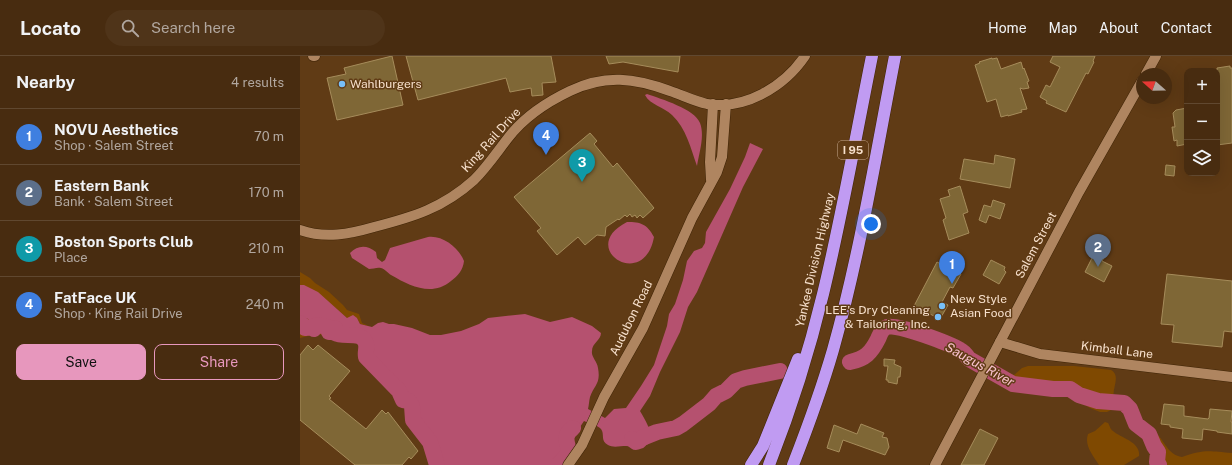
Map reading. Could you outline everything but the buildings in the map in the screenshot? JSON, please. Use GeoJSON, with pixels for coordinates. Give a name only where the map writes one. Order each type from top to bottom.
{"type":"FeatureCollection","features":[{"type":"Feature","properties":{"kind":"highway","name":"Yankee Division Highway"},"geometry":{"type":"LineString","coordinates":[[769,465],[795,390],[821,302],[832,255],[872,56]]}},
{"type":"Feature","properties":{"kind":"highway","name":"I 95"},"geometry":{"type":"LineString","coordinates":[[793,465],[833,352],[851,277],[895,56]]}},
{"type":"Feature","properties":{"kind":"highway"},"geometry":{"type":"LineString","coordinates":[[751,465],[762,446],[821,302]]}},
{"type":"Feature","properties":{"kind":"street","name":"King Rail Drive"},"geometry":{"type":"LineString","coordinates":[[300,230],[330,236],[346,234],[405,219],[434,207],[455,195],[475,179],[515,130],[529,117],[571,90],[593,83],[615,79],[634,80],[701,102],[726,104],[753,98],[767,92],[788,76],[805,56]]}},
{"type":"Feature","properties":{"kind":"street"},"geometry":{"type":"LineString","coordinates":[[1149,68],[1156,56]]}},
{"type":"Feature","properties":{"kind":"street","name":"Salem Street"},"geometry":{"type":"LineString","coordinates":[[935,465],[1079,192],[1136,92]]}},
{"type":"Feature","properties":{"kind":"street"},"geometry":{"type":"LineString","coordinates":[[712,180],[710,162],[713,104]]}},
{"type":"Feature","properties":{"kind":"street","name":"Audubon Road"},"geometry":{"type":"LineString","coordinates":[[568,465],[578,452],[604,397],[643,328],[676,252],[717,172],[722,157],[726,104]]}},
{"type":"Feature","properties":{"kind":"street","name":"Kimball Lane"},"geometry":{"type":"LineString","coordinates":[[1000,342],[1040,354],[1232,376]]}},
{"type":"Feature","properties":{"kind":"shaded area"},"geometry":{"type":"Polygon","coordinates":[[[647,94],[677,105],[692,113],[697,118],[700,123],[702,133],[697,166],[688,139],[677,120],[669,112],[650,101],[645,95],[647,94]]]}},
{"type":"Feature","properties":{"kind":"shaded area"},"geometry":{"type":"Polygon","coordinates":[[[750,143],[763,149],[743,187],[697,292],[688,307],[680,332],[650,396],[640,411],[651,433],[651,439],[645,446],[610,446],[604,442],[601,429],[584,421],[575,431],[572,439],[555,465],[434,465],[430,457],[433,449],[430,438],[407,405],[401,390],[381,366],[363,350],[367,340],[366,337],[355,329],[347,335],[342,335],[329,325],[300,317],[300,285],[304,285],[318,292],[347,318],[353,315],[357,318],[360,324],[372,327],[383,322],[412,328],[430,335],[441,335],[461,331],[479,324],[488,318],[525,314],[550,322],[572,317],[592,326],[601,333],[600,338],[592,348],[599,378],[590,397],[588,409],[605,418],[614,409],[626,408],[654,365],[667,326],[669,314],[675,304],[683,280],[687,261],[694,251],[702,248],[705,243],[706,232],[730,189],[750,143]]]}},
{"type":"Feature","properties":{"kind":"shaded area"},"geometry":{"type":"Polygon","coordinates":[[[627,222],[640,223],[649,229],[654,237],[648,253],[638,262],[628,263],[618,260],[610,253],[608,243],[613,232],[627,222]]]}},
{"type":"Feature","properties":{"kind":"shaded area"},"geometry":{"type":"Polygon","coordinates":[[[428,237],[439,238],[450,243],[462,256],[464,261],[460,272],[456,277],[444,286],[436,288],[429,289],[413,286],[398,279],[381,268],[369,269],[352,258],[350,253],[356,248],[366,247],[376,252],[377,258],[382,262],[385,260],[390,248],[428,237]]]}},
{"type":"Feature","properties":{"kind":"shaded area"},"geometry":{"type":"Polygon","coordinates":[[[300,272],[329,292],[347,310],[359,314],[362,323],[369,326],[360,324],[357,318],[347,318],[325,299],[300,290],[300,272]]]}},
{"type":"Feature","properties":{"kind":"shaded area"},"geometry":{"type":"Polygon","coordinates":[[[300,317],[323,322],[347,335],[354,329],[367,340],[362,336],[356,335],[351,336],[348,341],[336,336],[316,334],[300,338],[300,317]]]}},
{"type":"Feature","properties":{"kind":"shaded area"},"geometry":{"type":"Polygon","coordinates":[[[1028,366],[1074,366],[1111,370],[1116,377],[1114,398],[1116,402],[1111,410],[1107,412],[1100,412],[1090,408],[1076,399],[1050,391],[1009,390],[1003,387],[1009,373],[1014,375],[1022,368],[1028,366]]]}},
{"type":"Feature","properties":{"kind":"shaded area"},"geometry":{"type":"Polygon","coordinates":[[[1105,422],[1108,423],[1116,434],[1130,441],[1137,447],[1139,456],[1124,465],[1099,465],[1088,446],[1087,438],[1088,434],[1095,431],[1105,422]]]}},
{"type":"Feature","properties":{"kind":"shaded area"},"geometry":{"type":"Polygon","coordinates":[[[1154,435],[1158,435],[1171,452],[1182,457],[1207,451],[1232,453],[1232,465],[1156,465],[1152,460],[1149,438],[1154,435]]]}},
{"type":"Feature","properties":{"kind":"waterway","name":"Saugus River"},"geometry":{"type":"LineString","coordinates":[[300,323],[305,328],[311,327],[314,329],[317,325],[327,327],[329,332],[335,328],[335,333],[357,336],[364,340],[366,344],[366,357],[399,391],[403,400],[409,401],[412,406],[413,420],[430,442],[437,465]]}},
{"type":"Feature","properties":{"kind":"waterway","name":"Saugus River"},"geometry":{"type":"LineString","coordinates":[[850,362],[867,355],[873,348],[882,331],[887,327],[901,328],[924,335],[960,350],[969,359],[1013,384],[1053,389],[1070,389],[1079,395],[1098,401],[1124,403],[1130,409],[1136,424],[1149,434],[1158,452],[1157,462],[1159,465]]}},
{"type":"Feature","properties":{"kind":"waterway","name":"Saugus River"},"geometry":{"type":"LineString","coordinates":[[632,439],[636,442],[657,432],[676,428],[709,404],[716,396],[726,391],[736,381],[780,371]]}},
{"type":"Feature","properties":{"kind":"waterway","name":"Saugus River"},"geometry":{"type":"LineString","coordinates":[[558,465],[566,457],[569,451],[566,438],[570,430],[573,428]]}},
{"type":"Feature","properties":{"kind":"place","name":"Wahlburgers"},"geometry":{"type":"Point","coordinates":[342,84]}},
{"type":"Feature","properties":{"kind":"place","name":"FatFace UK"},"geometry":{"type":"Point","coordinates":[546,155]}},
{"type":"Feature","properties":{"kind":"place","name":"Boston Sports Club"},"geometry":{"type":"Point","coordinates":[582,182]}},
{"type":"Feature","properties":{"kind":"place","name":"Eastern Bank"},"geometry":{"type":"Point","coordinates":[1098,267]}},
{"type":"Feature","properties":{"kind":"place","name":"NOVU Aesthetics"},"geometry":{"type":"Point","coordinates":[952,284]}},
{"type":"Feature","properties":{"kind":"place","name":"New Style Asian Food"},"geometry":{"type":"Point","coordinates":[942,306]}},
{"type":"Feature","properties":{"kind":"place","name":"LEE's Dry Cleaning & Tailoring, Inc."},"geometry":{"type":"Point","coordinates":[938,317]}}]}
